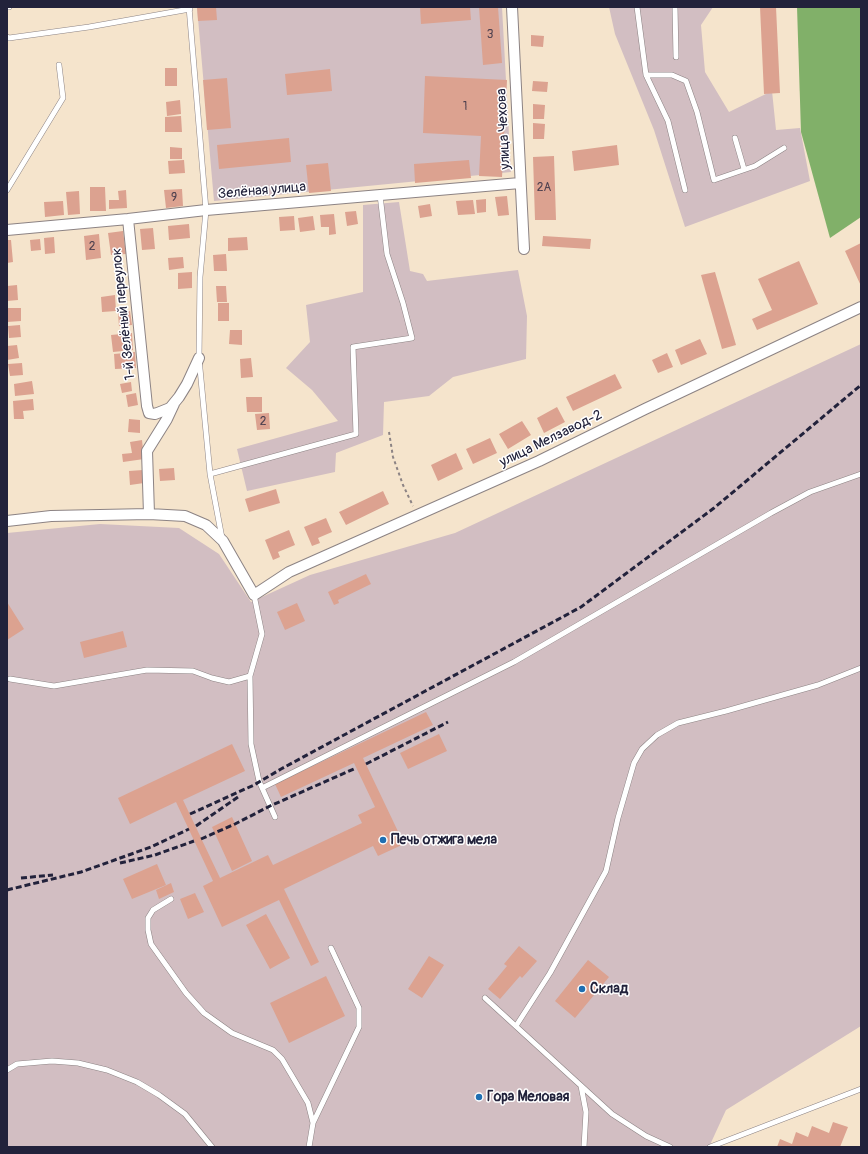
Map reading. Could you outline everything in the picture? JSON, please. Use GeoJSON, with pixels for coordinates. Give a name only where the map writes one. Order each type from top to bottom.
{"type":"FeatureCollection","features":[{"type":"Feature","properties":{"kind":"street","name":"улица Чехова"},"geometry":{"type":"LineString","coordinates":[[512,7],[524,249]]}},
{"type":"Feature","properties":{"kind":"street","name":"Зелёная улица"},"geometry":{"type":"LineString","coordinates":[[7,230],[206,210],[520,183]]}},
{"type":"Feature","properties":{"kind":"street","name":"1-й Зелёный переулок"},"geometry":{"type":"LineString","coordinates":[[128,219],[147,406],[149,413],[156,414],[170,408],[175,402]]}},
{"type":"Feature","properties":{"kind":"street","name":"улица Мелзавод-2"},"geometry":{"type":"LineString","coordinates":[[254,595],[289,572],[539,461],[645,409],[861,308]]}},
{"type":"Feature","properties":{"kind":"street"},"geometry":{"type":"LineString","coordinates":[[149,514],[146,451],[167,419],[175,402],[187,384],[199,358]]}},
{"type":"Feature","properties":{"kind":"street"},"geometry":{"type":"LineString","coordinates":[[7,521],[51,516],[149,514],[185,516],[206,525],[223,541],[254,595]]}},
{"type":"Feature","properties":{"kind":"lane"},"geometry":{"type":"LineString","coordinates":[[636,7],[646,75],[668,121],[685,190]]}},
{"type":"Feature","properties":{"kind":"lane"},"geometry":{"type":"LineString","coordinates":[[675,7],[676,57]]}},
{"type":"Feature","properties":{"kind":"lane"},"geometry":{"type":"LineString","coordinates":[[7,37],[9,38],[89,27],[190,8],[206,210],[200,277],[199,358],[210,474],[223,541]]}},
{"type":"Feature","properties":{"kind":"lane"},"geometry":{"type":"LineString","coordinates":[[7,190],[63,98],[59,65]]}},
{"type":"Feature","properties":{"kind":"lane"},"geometry":{"type":"LineString","coordinates":[[646,75],[672,75],[686,82],[697,112],[714,180],[755,166],[784,148]]}},
{"type":"Feature","properties":{"kind":"lane"},"geometry":{"type":"LineString","coordinates":[[736,138],[744,170]]}},
{"type":"Feature","properties":{"kind":"lane"},"geometry":{"type":"LineString","coordinates":[[210,474],[356,434],[353,347],[412,338],[403,303],[387,254],[380,195]]}},
{"type":"Feature","properties":{"kind":"lane"},"geometry":{"type":"LineString","coordinates":[[262,788],[514,662],[771,513],[810,492],[861,474]]}},
{"type":"Feature","properties":{"kind":"lane"},"geometry":{"type":"LineString","coordinates":[[254,595],[262,634],[250,676],[251,744],[262,788],[274,817]]}},
{"type":"Feature","properties":{"kind":"lane"},"geometry":{"type":"LineString","coordinates":[[516,1026],[550,974],[606,871],[618,818],[634,763],[642,749],[657,735],[678,723],[726,712],[818,685],[861,668]]}},
{"type":"Feature","properties":{"kind":"lane"},"geometry":{"type":"LineString","coordinates":[[10,679],[54,686],[147,670],[169,669],[192,671],[229,682],[250,676]]}},
{"type":"Feature","properties":{"kind":"lane"},"geometry":{"type":"LineString","coordinates":[[171,899],[153,910],[148,918],[148,930],[151,944],[186,993],[204,1013],[232,1033],[273,1050],[282,1059],[308,1103],[313,1124]]}},
{"type":"Feature","properties":{"kind":"lane"},"geometry":{"type":"LineString","coordinates":[[308,1147],[313,1124],[359,1027],[359,1008],[331,948]]}},
{"type":"Feature","properties":{"kind":"lane"},"geometry":{"type":"LineString","coordinates":[[485,998],[612,1114],[646,1136],[670,1147]]}},
{"type":"Feature","properties":{"kind":"lane"},"geometry":{"type":"LineString","coordinates":[[7,1070],[17,1064],[52,1061],[78,1063],[107,1070],[137,1082],[159,1095],[185,1114],[212,1147]]}},
{"type":"Feature","properties":{"kind":"lane"},"geometry":{"type":"LineString","coordinates":[[580,1085],[586,1112],[584,1147]]}},
{"type":"Feature","properties":{"kind":"lane"},"geometry":{"type":"LineString","coordinates":[[710,1147],[861,1089]]}},
{"type":"Feature","properties":{"kind":"path"},"geometry":{"type":"LineString","coordinates":[[389,432],[393,457],[416,516]]}},
{"type":"Feature","properties":{"kind":"shaded area"},"geometry":{"type":"Polygon","coordinates":[[[197,7],[502,7],[511,172],[214,201],[197,7]]]}},
{"type":"Feature","properties":{"kind":"shaded area"},"geometry":{"type":"Polygon","coordinates":[[[609,7],[713,7],[701,25],[705,72],[729,112],[772,91],[776,130],[800,128],[810,181],[685,227],[654,130],[615,34],[609,7]]]}},
{"type":"Feature","properties":{"kind":"shaded area"},"geometry":{"type":"Polygon","coordinates":[[[399,202],[410,271],[423,274],[427,281],[518,270],[527,316],[526,359],[453,377],[429,396],[384,402],[383,435],[336,453],[335,472],[247,491],[237,449],[338,421],[312,390],[286,368],[310,342],[306,305],[363,292],[363,205],[399,202]]]}},
{"type":"Feature","properties":{"kind":"shaded area"},"geometry":{"type":"Polygon","coordinates":[[[861,344],[861,1026],[726,1110],[709,1147],[7,1147],[7,533],[100,524],[179,528],[219,554],[251,602],[310,575],[455,533],[861,344]]]}},
{"type":"Feature","properties":{"kind":"green space"},"geometry":{"type":"Polygon","coordinates":[[[797,7],[861,7],[861,217],[830,238],[801,132],[797,7]]]}},
{"type":"Feature","properties":{"kind":"building"},"geometry":{"type":"Polygon","coordinates":[[[197,7],[216,7],[217,20],[198,21],[197,7]]]}},
{"type":"Feature","properties":{"kind":"building"},"geometry":{"type":"Polygon","coordinates":[[[420,7],[470,7],[471,20],[421,24],[420,7]]]}},
{"type":"Feature","properties":{"kind":"building"},"geometry":{"type":"Polygon","coordinates":[[[479,7],[498,7],[502,63],[483,65],[479,7]]]}},
{"type":"Feature","properties":{"kind":"building"},"geometry":{"type":"Polygon","coordinates":[[[760,7],[776,7],[780,93],[764,94],[760,7]]]}},
{"type":"Feature","properties":{"kind":"building"},"geometry":{"type":"Polygon","coordinates":[[[531,35],[544,36],[543,47],[531,46],[531,35]]]}},
{"type":"Feature","properties":{"kind":"building"},"geometry":{"type":"Polygon","coordinates":[[[165,68],[177,68],[177,86],[165,86],[165,68]]]}},
{"type":"Feature","properties":{"kind":"building"},"geometry":{"type":"Polygon","coordinates":[[[330,69],[332,91],[287,95],[285,74],[330,69]]]}},
{"type":"Feature","properties":{"kind":"building"},"geometry":{"type":"Polygon","coordinates":[[[425,76],[507,80],[502,177],[479,176],[481,136],[423,133],[425,76]]]}},
{"type":"Feature","properties":{"kind":"building"},"geometry":{"type":"Polygon","coordinates":[[[227,78],[231,128],[207,130],[203,80],[227,78]]]}},
{"type":"Feature","properties":{"kind":"building"},"geometry":{"type":"Polygon","coordinates":[[[533,81],[548,82],[547,92],[532,91],[533,81]]]}},
{"type":"Feature","properties":{"kind":"building"},"geometry":{"type":"Polygon","coordinates":[[[180,100],[181,114],[167,116],[166,102],[180,100]]]}},
{"type":"Feature","properties":{"kind":"building"},"geometry":{"type":"Polygon","coordinates":[[[533,104],[545,105],[544,119],[533,119],[533,104]]]}},
{"type":"Feature","properties":{"kind":"building"},"geometry":{"type":"Polygon","coordinates":[[[181,116],[182,132],[165,132],[165,117],[181,116]]]}},
{"type":"Feature","properties":{"kind":"building"},"geometry":{"type":"Polygon","coordinates":[[[533,123],[545,124],[544,139],[533,139],[533,123]]]}},
{"type":"Feature","properties":{"kind":"building"},"geometry":{"type":"Polygon","coordinates":[[[289,138],[291,162],[219,169],[217,145],[289,138]]]}},
{"type":"Feature","properties":{"kind":"building"},"geometry":{"type":"Polygon","coordinates":[[[617,145],[619,165],[574,171],[572,151],[617,145]]]}},
{"type":"Feature","properties":{"kind":"building"},"geometry":{"type":"Polygon","coordinates":[[[170,147],[182,148],[182,159],[170,159],[170,147]]]}},
{"type":"Feature","properties":{"kind":"building"},"geometry":{"type":"Polygon","coordinates":[[[554,156],[556,220],[535,220],[533,157],[554,156]]]}},
{"type":"Feature","properties":{"kind":"building"},"geometry":{"type":"Polygon","coordinates":[[[184,160],[185,173],[169,174],[168,161],[184,160]]]}},
{"type":"Feature","properties":{"kind":"building"},"geometry":{"type":"Polygon","coordinates":[[[469,160],[471,178],[415,183],[414,164],[469,160]]]}},
{"type":"Feature","properties":{"kind":"building"},"geometry":{"type":"Polygon","coordinates":[[[328,163],[331,191],[309,193],[306,165],[328,163]]]}},
{"type":"Feature","properties":{"kind":"building"},"geometry":{"type":"Polygon","coordinates":[[[90,187],[105,187],[106,211],[90,211],[90,187]]]}},
{"type":"Feature","properties":{"kind":"building"},"geometry":{"type":"Polygon","coordinates":[[[182,189],[183,206],[166,208],[164,190],[182,189]]]}},
{"type":"Feature","properties":{"kind":"building"},"geometry":{"type":"Polygon","coordinates":[[[126,190],[127,208],[109,209],[109,200],[119,200],[118,191],[126,190]]]}},
{"type":"Feature","properties":{"kind":"building"},"geometry":{"type":"Polygon","coordinates":[[[79,191],[80,214],[68,215],[66,192],[79,191]]]}},
{"type":"Feature","properties":{"kind":"building"},"geometry":{"type":"Polygon","coordinates":[[[507,196],[509,215],[498,216],[495,197],[507,196]]]}},
{"type":"Feature","properties":{"kind":"building"},"geometry":{"type":"Polygon","coordinates":[[[486,199],[486,212],[477,213],[476,200],[486,199]]]}},
{"type":"Feature","properties":{"kind":"building"},"geometry":{"type":"Polygon","coordinates":[[[473,200],[475,214],[458,215],[456,201],[473,200]]]}},
{"type":"Feature","properties":{"kind":"building"},"geometry":{"type":"Polygon","coordinates":[[[63,201],[64,215],[45,217],[44,202],[63,201]]]}},
{"type":"Feature","properties":{"kind":"building"},"geometry":{"type":"Polygon","coordinates":[[[430,204],[432,216],[420,218],[418,206],[430,204]]]}},
{"type":"Feature","properties":{"kind":"building"},"geometry":{"type":"Polygon","coordinates":[[[356,211],[358,224],[347,226],[345,212],[356,211]]]}},
{"type":"Feature","properties":{"kind":"building"},"geometry":{"type":"Polygon","coordinates":[[[334,214],[336,234],[329,235],[329,227],[321,227],[320,215],[334,214]]]}},
{"type":"Feature","properties":{"kind":"building"},"geometry":{"type":"Polygon","coordinates":[[[294,216],[295,230],[280,231],[279,217],[294,216]]]}},
{"type":"Feature","properties":{"kind":"building"},"geometry":{"type":"Polygon","coordinates":[[[313,216],[315,230],[300,232],[298,218],[313,216]]]}},
{"type":"Feature","properties":{"kind":"building"},"geometry":{"type":"Polygon","coordinates":[[[189,224],[190,238],[169,240],[168,226],[189,224]]]}},
{"type":"Feature","properties":{"kind":"building"},"geometry":{"type":"Polygon","coordinates":[[[153,228],[155,249],[142,250],[140,229],[153,228]]]}},
{"type":"Feature","properties":{"kind":"building"},"geometry":{"type":"Polygon","coordinates":[[[123,231],[126,254],[111,255],[108,233],[123,231]]]}},
{"type":"Feature","properties":{"kind":"building"},"geometry":{"type":"Polygon","coordinates":[[[99,234],[101,258],[86,260],[84,236],[99,234]]]}},
{"type":"Feature","properties":{"kind":"building"},"geometry":{"type":"Polygon","coordinates":[[[543,236],[591,239],[590,249],[542,246],[543,236]]]}},
{"type":"Feature","properties":{"kind":"building"},"geometry":{"type":"Polygon","coordinates":[[[54,237],[55,253],[45,254],[44,238],[54,237]]]}},
{"type":"Feature","properties":{"kind":"building"},"geometry":{"type":"Polygon","coordinates":[[[247,237],[248,250],[228,251],[228,238],[247,237]]]}},
{"type":"Feature","properties":{"kind":"building"},"geometry":{"type":"Polygon","coordinates":[[[40,239],[41,250],[31,251],[30,240],[40,239]]]}},
{"type":"Feature","properties":{"kind":"building"},"geometry":{"type":"Polygon","coordinates":[[[7,240],[11,240],[13,262],[7,263],[7,240]]]}},
{"type":"Feature","properties":{"kind":"building"},"geometry":{"type":"Polygon","coordinates":[[[861,243],[861,286],[845,251],[861,243]]]}},
{"type":"Feature","properties":{"kind":"building"},"geometry":{"type":"Polygon","coordinates":[[[226,254],[227,271],[214,271],[213,255],[226,254]]]}},
{"type":"Feature","properties":{"kind":"building"},"geometry":{"type":"Polygon","coordinates":[[[183,257],[184,268],[169,270],[168,258],[183,257]]]}},
{"type":"Feature","properties":{"kind":"building"},"geometry":{"type":"Polygon","coordinates":[[[799,261],[818,304],[757,330],[752,319],[772,310],[758,279],[799,261]]]}},
{"type":"Feature","properties":{"kind":"building"},"geometry":{"type":"Polygon","coordinates":[[[192,272],[192,288],[178,289],[178,273],[192,272]]]}},
{"type":"Feature","properties":{"kind":"building"},"geometry":{"type":"Polygon","coordinates":[[[715,272],[736,345],[722,349],[701,275],[715,272]]]}},
{"type":"Feature","properties":{"kind":"building"},"geometry":{"type":"Polygon","coordinates":[[[17,285],[18,300],[7,301],[7,286],[17,285]]]}},
{"type":"Feature","properties":{"kind":"building"},"geometry":{"type":"Polygon","coordinates":[[[216,286],[226,286],[227,302],[217,302],[216,286]]]}},
{"type":"Feature","properties":{"kind":"building"},"geometry":{"type":"Polygon","coordinates":[[[115,295],[116,311],[102,312],[101,297],[115,295]]]}},
{"type":"Feature","properties":{"kind":"building"},"geometry":{"type":"Polygon","coordinates":[[[218,303],[229,303],[229,321],[218,321],[218,303]]]}},
{"type":"Feature","properties":{"kind":"building"},"geometry":{"type":"Polygon","coordinates":[[[7,308],[21,308],[21,321],[7,322],[7,308]]]}},
{"type":"Feature","properties":{"kind":"building"},"geometry":{"type":"Polygon","coordinates":[[[130,311],[132,325],[119,326],[118,313],[130,311]]]}},
{"type":"Feature","properties":{"kind":"building"},"geometry":{"type":"Polygon","coordinates":[[[20,325],[21,337],[9,338],[8,326],[20,325]]]}},
{"type":"Feature","properties":{"kind":"building"},"geometry":{"type":"Polygon","coordinates":[[[230,330],[242,330],[242,345],[229,344],[230,330]]]}},
{"type":"Feature","properties":{"kind":"building"},"geometry":{"type":"Polygon","coordinates":[[[132,333],[133,350],[113,352],[111,335],[132,333]]]}},
{"type":"Feature","properties":{"kind":"building"},"geometry":{"type":"Polygon","coordinates":[[[700,339],[707,354],[681,365],[675,350],[700,339]]]}},
{"type":"Feature","properties":{"kind":"building"},"geometry":{"type":"Polygon","coordinates":[[[17,345],[19,358],[7,360],[7,346],[17,345]]]}},
{"type":"Feature","properties":{"kind":"building"},"geometry":{"type":"Polygon","coordinates":[[[135,352],[136,368],[115,369],[114,354],[135,352]]]}},
{"type":"Feature","properties":{"kind":"building"},"geometry":{"type":"Polygon","coordinates":[[[667,353],[673,367],[658,373],[652,360],[667,353]]]}},
{"type":"Feature","properties":{"kind":"building"},"geometry":{"type":"Polygon","coordinates":[[[251,358],[253,377],[241,378],[240,359],[251,358]]]}},
{"type":"Feature","properties":{"kind":"building"},"geometry":{"type":"Polygon","coordinates":[[[22,363],[23,375],[10,376],[8,364],[22,363]]]}},
{"type":"Feature","properties":{"kind":"building"},"geometry":{"type":"Polygon","coordinates":[[[615,374],[622,388],[573,411],[566,397],[615,374]]]}},
{"type":"Feature","properties":{"kind":"building"},"geometry":{"type":"Polygon","coordinates":[[[32,381],[34,394],[15,396],[14,384],[32,381]]]}},
{"type":"Feature","properties":{"kind":"building"},"geometry":{"type":"Polygon","coordinates":[[[131,382],[132,391],[122,393],[120,384],[131,382]]]}},
{"type":"Feature","properties":{"kind":"building"},"geometry":{"type":"Polygon","coordinates":[[[136,393],[138,405],[128,407],[126,395],[136,393]]]}},
{"type":"Feature","properties":{"kind":"building"},"geometry":{"type":"Polygon","coordinates":[[[246,397],[262,397],[262,412],[247,412],[246,397]]]}},
{"type":"Feature","properties":{"kind":"building"},"geometry":{"type":"Polygon","coordinates":[[[33,399],[34,410],[23,411],[24,419],[14,419],[13,401],[33,399]]]}},
{"type":"Feature","properties":{"kind":"building"},"geometry":{"type":"Polygon","coordinates":[[[557,407],[565,422],[544,433],[537,418],[557,407]]]}},
{"type":"Feature","properties":{"kind":"building"},"geometry":{"type":"Polygon","coordinates":[[[269,413],[270,429],[257,430],[255,414],[269,413]]]}},
{"type":"Feature","properties":{"kind":"building"},"geometry":{"type":"Polygon","coordinates":[[[129,419],[140,420],[140,433],[128,432],[129,419]]]}},
{"type":"Feature","properties":{"kind":"building"},"geometry":{"type":"Polygon","coordinates":[[[522,421],[531,435],[508,449],[499,434],[522,421]]]}},
{"type":"Feature","properties":{"kind":"building"},"geometry":{"type":"Polygon","coordinates":[[[490,438],[497,453],[473,464],[466,449],[490,438]]]}},
{"type":"Feature","properties":{"kind":"building"},"geometry":{"type":"Polygon","coordinates":[[[142,440],[144,459],[123,462],[122,454],[132,453],[130,442],[142,440]]]}},
{"type":"Feature","properties":{"kind":"building"},"geometry":{"type":"Polygon","coordinates":[[[456,453],[463,469],[438,481],[431,465],[456,453]]]}},
{"type":"Feature","properties":{"kind":"building"},"geometry":{"type":"Polygon","coordinates":[[[174,468],[175,480],[160,481],[159,469],[174,468]]]}},
{"type":"Feature","properties":{"kind":"building"},"geometry":{"type":"Polygon","coordinates":[[[143,470],[144,483],[130,485],[129,471],[143,470]]]}},
{"type":"Feature","properties":{"kind":"building"},"geometry":{"type":"Polygon","coordinates":[[[276,489],[280,503],[249,512],[245,499],[276,489]]]}},
{"type":"Feature","properties":{"kind":"building"},"geometry":{"type":"Polygon","coordinates":[[[383,491],[389,504],[346,525],[339,512],[383,491]]]}},
{"type":"Feature","properties":{"kind":"building"},"geometry":{"type":"Polygon","coordinates":[[[326,518],[332,532],[318,538],[320,543],[312,546],[304,527],[326,518]]]}},
{"type":"Feature","properties":{"kind":"building"},"geometry":{"type":"Polygon","coordinates":[[[289,530],[295,545],[278,552],[280,557],[273,560],[265,540],[289,530]]]}},
{"type":"Feature","properties":{"kind":"building"},"geometry":{"type":"Polygon","coordinates":[[[366,574],[371,584],[338,600],[339,603],[334,605],[328,592],[366,574]]]}},
{"type":"Feature","properties":{"kind":"building"},"geometry":{"type":"Polygon","coordinates":[[[7,602],[24,629],[7,640],[7,602]]]}},
{"type":"Feature","properties":{"kind":"building"},"geometry":{"type":"Polygon","coordinates":[[[297,603],[305,621],[285,630],[277,612],[297,603]]]}},
{"type":"Feature","properties":{"kind":"building"},"geometry":{"type":"Polygon","coordinates":[[[123,631],[127,647],[84,658],[80,642],[123,631]]]}},
{"type":"Feature","properties":{"kind":"building","name":"Печь отжига мела"},"geometry":{"type":"Polygon","coordinates":[[[426,712],[433,725],[363,758],[404,844],[378,856],[373,846],[284,889],[319,962],[311,966],[279,900],[222,927],[203,886],[213,881],[176,802],[130,824],[118,798],[232,744],[245,771],[183,800],[220,878],[268,855],[273,865],[362,823],[358,815],[375,807],[354,763],[281,797],[275,784],[426,712]]]}},
{"type":"Feature","properties":{"kind":"building"},"geometry":{"type":"Polygon","coordinates":[[[439,734],[447,751],[408,769],[400,753],[439,734]]]}},
{"type":"Feature","properties":{"kind":"building"},"geometry":{"type":"Polygon","coordinates":[[[232,817],[252,861],[232,871],[212,827],[232,817]]]}},
{"type":"Feature","properties":{"kind":"building"},"geometry":{"type":"Polygon","coordinates":[[[157,864],[166,885],[132,899],[123,879],[157,864]]]}},
{"type":"Feature","properties":{"kind":"building"},"geometry":{"type":"Polygon","coordinates":[[[171,883],[174,892],[159,899],[156,890],[171,883]]]}},
{"type":"Feature","properties":{"kind":"building"},"geometry":{"type":"Polygon","coordinates":[[[195,893],[204,912],[188,919],[180,899],[195,893]]]}},
{"type":"Feature","properties":{"kind":"building"},"geometry":{"type":"Polygon","coordinates":[[[266,914],[290,958],[270,969],[246,925],[266,914]]]}},
{"type":"Feature","properties":{"kind":"building"},"geometry":{"type":"Polygon","coordinates":[[[519,946],[537,961],[522,978],[520,976],[500,999],[488,989],[507,966],[504,964],[519,946]]]}},
{"type":"Feature","properties":{"kind":"building"},"geometry":{"type":"Polygon","coordinates":[[[429,956],[444,965],[422,998],[408,989],[429,956]]]}},
{"type":"Feature","properties":{"kind":"building","name":"Склад"},"geometry":{"type":"Polygon","coordinates":[[[588,960],[609,977],[575,1018],[555,1001],[588,960]]]}},
{"type":"Feature","properties":{"kind":"building"},"geometry":{"type":"Polygon","coordinates":[[[326,976],[345,1016],[289,1043],[270,1003],[326,976]]]}},
{"type":"Feature","properties":{"kind":"building"},"geometry":{"type":"Polygon","coordinates":[[[833,1122],[848,1127],[840,1147],[777,1147],[780,1139],[792,1144],[796,1132],[808,1137],[812,1126],[829,1133],[833,1122]]]}},
{"type":"Feature","properties":{"kind":"railway"},"geometry":{"type":"LineString","coordinates":[[190,814],[254,785],[581,607],[714,508],[861,385]]}},
{"type":"Feature","properties":{"kind":"railway"},"geometry":{"type":"LineString","coordinates":[[366,764],[448,722]]}},
{"type":"Feature","properties":{"kind":"railway"},"geometry":{"type":"LineString","coordinates":[[201,839],[270,806],[356,768]]}},
{"type":"Feature","properties":{"kind":"railway"},"geometry":{"type":"LineString","coordinates":[[196,826],[238,797]]}},
{"type":"Feature","properties":{"kind":"railway"},"geometry":{"type":"LineString","coordinates":[[7,890],[81,872],[151,847],[189,829]]}},
{"type":"Feature","properties":{"kind":"railway"},"geometry":{"type":"LineString","coordinates":[[120,863],[155,855],[194,841]]}},
{"type":"Feature","properties":{"kind":"railway"},"geometry":{"type":"LineString","coordinates":[[21,878],[53,875]]}},
{"type":"Feature","properties":{"kind":"place","name":"Печь отжига мела"},"geometry":{"type":"Point","coordinates":[383,840]}},
{"type":"Feature","properties":{"kind":"place","name":"Склад"},"geometry":{"type":"Point","coordinates":[582,989]}},
{"type":"Feature","properties":{"kind":"place","name":"Гора Меловая"},"geometry":{"type":"Point","coordinates":[479,1097]}}]}
